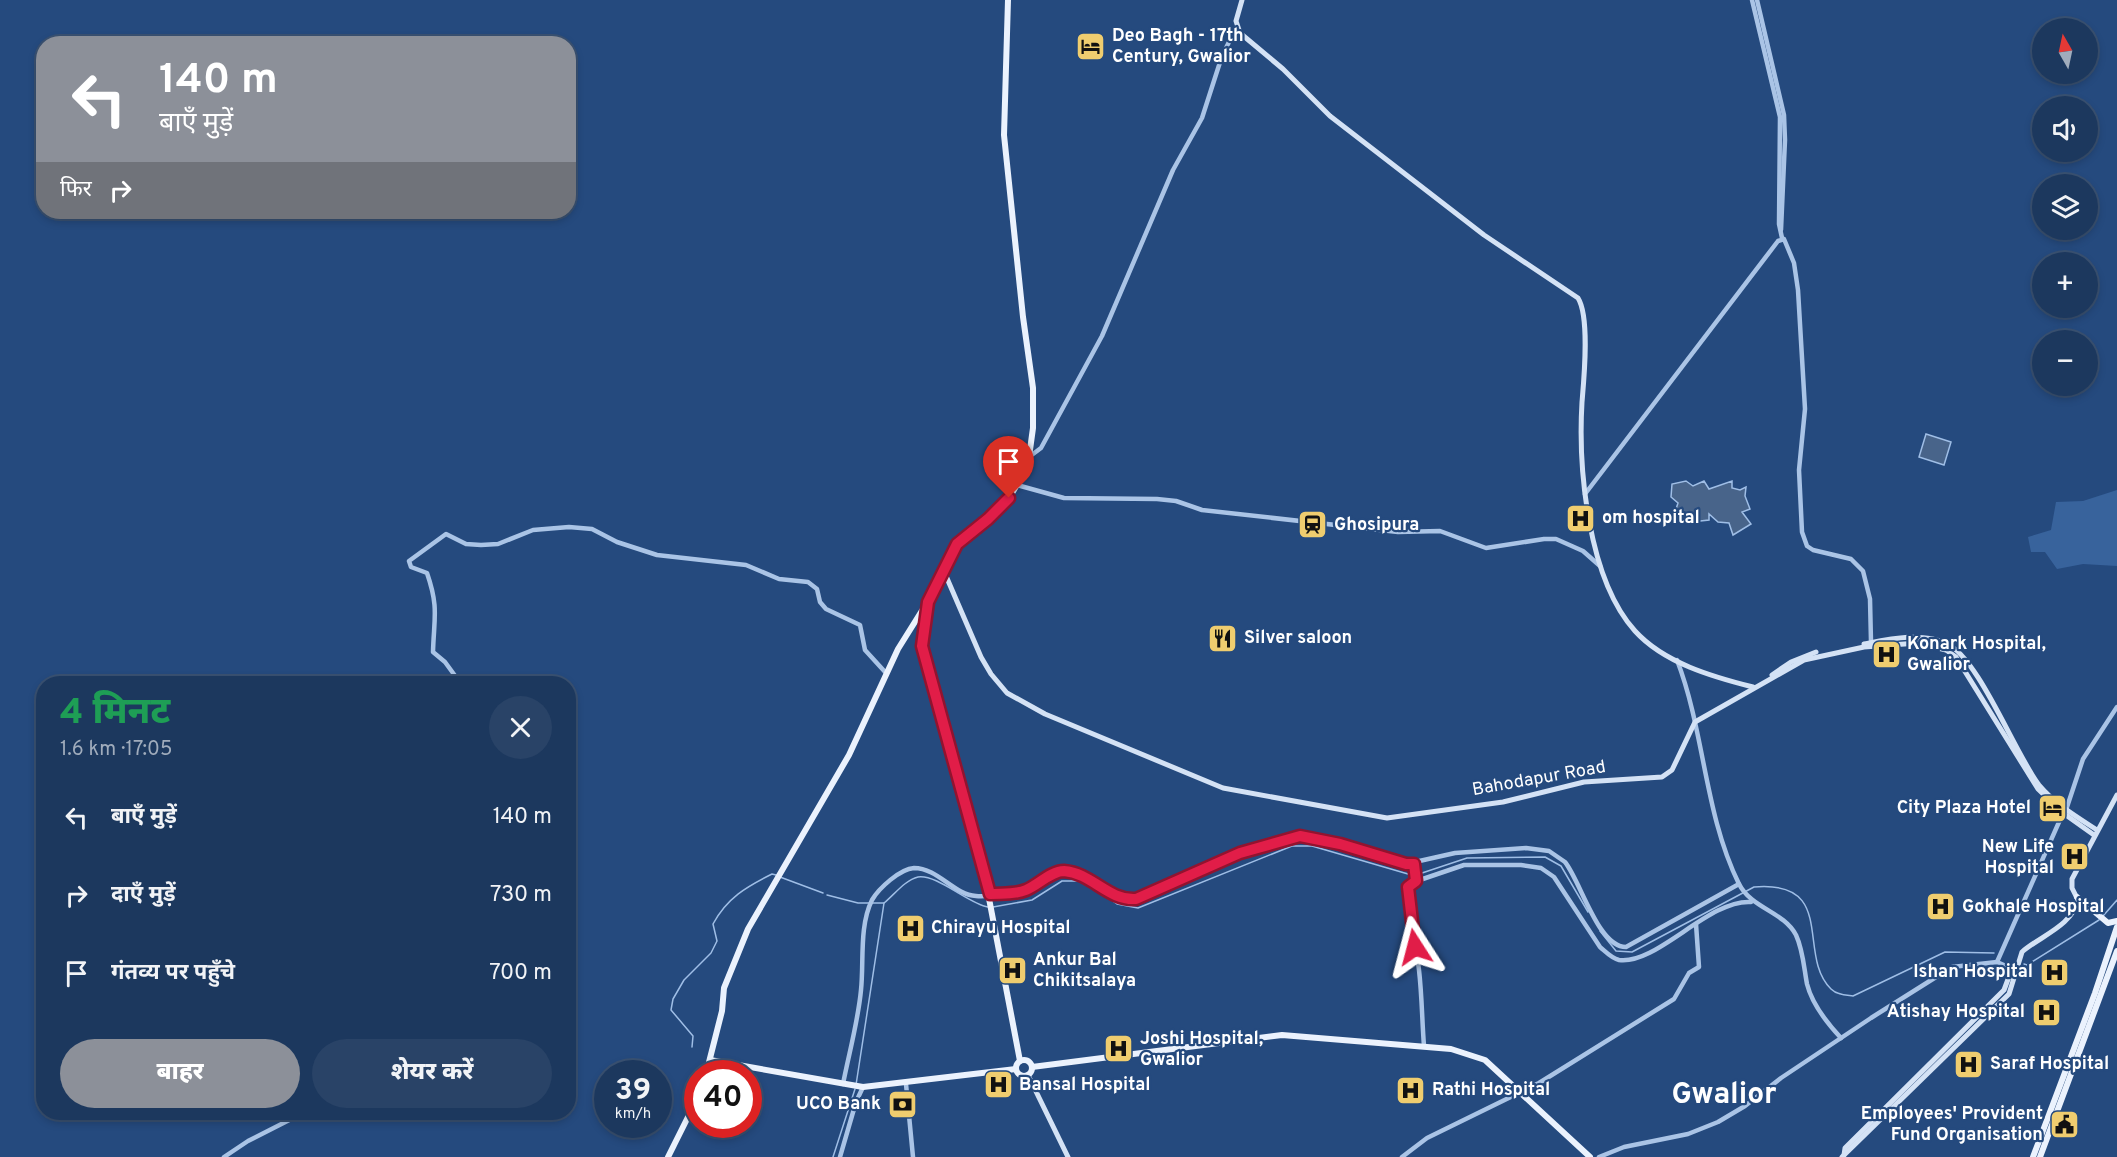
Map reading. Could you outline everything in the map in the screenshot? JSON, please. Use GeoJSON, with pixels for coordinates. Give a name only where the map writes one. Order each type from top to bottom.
{"type":"FeatureCollection","features":[{"type":"Feature","properties":{"kind":"main road"},"geometry":{"type":"LineString","coordinates":[[710,1060],[722,1011],[724,988],[733,961],[777,879],[849,755],[898,648],[928,602],[959,541],[999,509],[1017,485],[1029,457],[1034,388],[1023,318],[1004,135],[1008,0]]}},
{"type":"Feature","properties":{"kind":"main road"},"geometry":{"type":"LineString","coordinates":[[1242,0],[1236,28],[1330,116],[1408,179],[1484,235],[1578,298],[1581,303],[1584,337],[1580,452],[1600,566],[1619,608],[1635,631],[1677,660],[1730,681],[1753,687]]}},
{"type":"Feature","properties":{"kind":"main road","name":"Bahodapur Road"},"geometry":{"type":"LineString","coordinates":[[943,569],[981,657],[991,674],[1007,693],[1045,714],[1187,775],[1223,788],[1256,795],[1387,818],[1503,802],[1584,782],[1662,777],[1672,770],[1695,722]]}},
{"type":"Feature","properties":{"kind":"main road"},"geometry":{"type":"LineString","coordinates":[[928,602],[923,657],[974,828],[990,896],[1020,1061],[1016,1069]]}},
{"type":"Feature","properties":{"kind":"main road"},"geometry":{"type":"LineString","coordinates":[[1771,676],[1803,655],[1871,642],[1926,638],[1948,644],[1960,653],[1990,698],[2038,784],[2064,812]]}},
{"type":"Feature","properties":{"kind":"main road"},"geometry":{"type":"LineString","coordinates":[[1695,722],[1771,676],[1817,655],[1864,647],[1926,643],[1946,650],[1966,671],[2038,789],[2064,812],[2096,832]]}},
{"type":"Feature","properties":{"kind":"main road"},"geometry":{"type":"LineString","coordinates":[[2117,795],[2072,879],[2072,888],[2077,897],[2108,923],[2117,921]]}},
{"type":"Feature","properties":{"kind":"main road"},"geometry":{"type":"LineString","coordinates":[[1843,1156],[1845,1148],[2004,990],[2022,952],[2048,935],[2073,912],[2077,897]]}},
{"type":"Feature","properties":{"kind":"main road"},"geometry":{"type":"LineString","coordinates":[[2032,1157],[2095,993],[2117,927]]}},
{"type":"Feature","properties":{"kind":"main road"},"geometry":{"type":"LineString","coordinates":[[2040,1157],[2117,951]]}},
{"type":"Feature","properties":{"kind":"main road"},"geometry":{"type":"LineString","coordinates":[[1032,1067],[1282,1035],[1424,1046],[1479,1056],[1590,1157]]}},
{"type":"Feature","properties":{"kind":"main road"},"geometry":{"type":"LineString","coordinates":[[1020,1061],[1028,1061],[1032,1067]]}},
{"type":"Feature","properties":{"kind":"main road"},"geometry":{"type":"LineString","coordinates":[[1028,1075],[1032,1067]]}},
{"type":"Feature","properties":{"kind":"main road"},"geometry":{"type":"LineString","coordinates":[[762,1070],[861,1087],[906,1084],[1016,1069]]}},
{"type":"Feature","properties":{"kind":"main road"},"geometry":{"type":"LineString","coordinates":[[1016,1069],[1021,1075],[1028,1075]]}},
{"type":"Feature","properties":{"kind":"main road"},"geometry":{"type":"LineString","coordinates":[[1028,1075],[1068,1157]]}},
{"type":"Feature","properties":{"kind":"main road"},"geometry":{"type":"LineString","coordinates":[[668,1157],[684,1125]]}},
{"type":"Feature","properties":{"kind":"street"},"geometry":{"type":"LineString","coordinates":[[1755,0],[1780,117],[1779,225],[1782,238],[1790,250],[1798,290],[1805,409],[1799,481],[1803,532],[1807,546],[1813,550],[1851,559],[1863,571],[1870,600],[1871,642]]}},
{"type":"Feature","properties":{"kind":"street"},"geometry":{"type":"LineString","coordinates":[[1029,457],[1037,453],[1046,440],[1102,336],[1173,170],[1202,118],[1222,56],[1236,28]]}},
{"type":"Feature","properties":{"kind":"street"},"geometry":{"type":"LineString","coordinates":[[1586,494],[1782,238]]}},
{"type":"Feature","properties":{"kind":"street"},"geometry":{"type":"LineString","coordinates":[[1017,485],[1073,499],[1176,501],[1199,510],[1398,532],[1440,531],[1486,549],[1556,539],[1583,551],[1600,566]]}},
{"type":"Feature","properties":{"kind":"street"},"geometry":{"type":"LineString","coordinates":[[455,676],[445,662],[433,652],[437,617],[435,598],[427,573],[411,567],[409,561],[446,534],[466,544],[489,545],[533,530],[569,527],[592,529],[617,542],[657,555],[746,565],[779,579],[808,582],[817,589],[820,602],[826,609],[860,625],[865,651],[886,674]]}},
{"type":"Feature","properties":{"kind":"street"},"geometry":{"type":"LineString","coordinates":[[1677,660],[1695,722],[1713,816],[1740,885],[1749,900],[1792,929],[1800,946],[1811,996],[1841,1038]]}},
{"type":"Feature","properties":{"kind":"street"},"geometry":{"type":"LineString","coordinates":[[1997,963],[2007,935],[2041,867],[2084,759],[2117,707]]}},
{"type":"Feature","properties":{"kind":"street"},"geometry":{"type":"LineString","coordinates":[[846,1085],[861,992],[865,925],[871,903],[878,892],[901,872],[916,868],[933,873],[973,896],[1013,894],[1026,890],[1060,871],[1086,876],[1123,899],[1136,899],[1240,853],[1300,836],[1340,844],[1414,866],[1455,853],[1526,848],[1549,851],[1569,867],[1604,932],[1612,943],[1620,947],[1632,945],[1740,885]]}},
{"type":"Feature","properties":{"kind":"street"},"geometry":{"type":"LineString","coordinates":[[1424,1046],[1419,968],[1409,911],[1408,887],[1416,879],[1474,865],[1521,865],[1547,870],[1600,947],[1616,959],[1641,956],[1735,903],[1749,900]]}},
{"type":"Feature","properties":{"kind":"street"},"geometry":{"type":"LineString","coordinates":[[1414,866],[1416,879]]}},
{"type":"Feature","properties":{"kind":"street"},"geometry":{"type":"LineString","coordinates":[[1402,1157],[1427,1138],[1522,1093],[1677,996],[1689,973],[1700,967],[1696,924]]}},
{"type":"Feature","properties":{"kind":"street"},"geometry":{"type":"LineString","coordinates":[[1599,1157],[1624,1147],[1688,1134],[1710,1126],[1745,1106],[1781,1078],[1952,967],[1997,963],[2012,969]]}},
{"type":"Feature","properties":{"kind":"street"},"geometry":{"type":"LineString","coordinates":[[906,1084],[913,1157]]}},
{"type":"Feature","properties":{"kind":"street"},"geometry":{"type":"LineString","coordinates":[[840,1157],[861,1087]]}},
{"type":"Feature","properties":{"kind":"street"},"geometry":{"type":"LineString","coordinates":[[224,1157],[248,1141],[289,1120]]}},
{"type":"Feature","properties":{"kind":"shaded area"},"geometry":{"type":"Polygon","coordinates":[[[1926,434],[1951,442],[1944,465],[1919,457],[1926,434]]]}},
{"type":"Feature","properties":{"kind":"shaded area"},"geometry":{"type":"Polygon","coordinates":[[[1686,481],[1693,486],[1704,481],[1709,489],[1732,481],[1732,488],[1740,490],[1746,487],[1745,496],[1750,509],[1742,512],[1751,524],[1733,535],[1729,523],[1718,522],[1709,514],[1709,520],[1691,522],[1687,519],[1683,523],[1676,509],[1678,503],[1671,497],[1672,484],[1686,481]]]}},
{"type":"Feature","properties":{"kind":"shaded area"},"geometry":{"type":"Polygon","coordinates":[[[2117,490],[2117,566],[2083,564],[2057,569],[2045,552],[2031,552],[2028,537],[2051,530],[2056,502],[2083,501],[2117,490]]]}},
{"type":"Feature","properties":{"kind":"waterway"},"geometry":{"type":"LineString","coordinates":[[993,907],[1032,900],[1062,881],[1085,881],[1117,904],[1138,908],[1292,846],[1312,846],[1408,874],[1422,873],[1467,858],[1545,857],[1561,866],[1588,912]]}},
{"type":"Feature","properties":{"kind":"waterway"},"geometry":{"type":"LineString","coordinates":[[692,1047],[693,1036],[671,1010],[673,999],[684,980],[711,953],[717,941],[713,924],[724,907],[746,889],[772,874],[776,875]]}},
{"type":"Feature","properties":{"kind":"waterway"},"geometry":{"type":"LineString","coordinates":[[780,877],[823,893]]}},
{"type":"Feature","properties":{"kind":"waterway"},"geometry":{"type":"LineString","coordinates":[[856,1085],[884,903],[904,884],[918,877],[926,877],[988,907]]}},
{"type":"Feature","properties":{"kind":"waterway"},"geometry":{"type":"LineString","coordinates":[[1600,931],[1616,951],[1632,952],[1754,887],[1780,888],[1797,895],[1806,907],[1821,975],[1831,989],[1839,994],[1853,996],[1945,952],[1994,953]]}},
{"type":"Feature","properties":{"kind":"waterway"},"geometry":{"type":"LineString","coordinates":[[827,895],[858,903],[884,903]]}},
{"type":"Feature","properties":{"kind":"waterway"},"geometry":{"type":"LineString","coordinates":[[2103,916],[2117,900]]}},
{"type":"Feature","properties":{"kind":"waterway"},"geometry":{"type":"LineString","coordinates":[[2024,964],[2027,965],[2099,920]]}},
{"type":"Feature","properties":{"kind":"waterway"},"geometry":{"type":"LineString","coordinates":[[833,1157],[855,1089]]}},
{"type":"Feature","properties":{"kind":"place","name":"Deo Bagh - 17th Century, Gwalior"},"geometry":{"type":"Point","coordinates":[1091,46]}},
{"type":"Feature","properties":{"kind":"place","name":"om hospital"},"geometry":{"type":"Point","coordinates":[1581,518]}},
{"type":"Feature","properties":{"kind":"place","name":"Ghosipura"},"geometry":{"type":"Point","coordinates":[1313,525]}},
{"type":"Feature","properties":{"kind":"place","name":"Silver saloon"},"geometry":{"type":"Point","coordinates":[1223,638]}},
{"type":"Feature","properties":{"kind":"place","name":"Konark Hospital, Gwalior"},"geometry":{"type":"Point","coordinates":[1886,654]}},
{"type":"Feature","properties":{"kind":"place","name":"City Plaza Hotel"},"geometry":{"type":"Point","coordinates":[2052,808]}},
{"type":"Feature","properties":{"kind":"place","name":"New Life Hospital"},"geometry":{"type":"Point","coordinates":[2075,857]}},
{"type":"Feature","properties":{"kind":"place","name":"Gokhale Hospital"},"geometry":{"type":"Point","coordinates":[1941,907]}},
{"type":"Feature","properties":{"kind":"place","name":"Chirayu Hospital"},"geometry":{"type":"Point","coordinates":[910,928]}},
{"type":"Feature","properties":{"kind":"place","name":"Ankur Bal Chikitsalaya"},"geometry":{"type":"Point","coordinates":[1012,970]}},
{"type":"Feature","properties":{"kind":"place","name":"Ishan Hospital"},"geometry":{"type":"Point","coordinates":[2054,972]}},
{"type":"Feature","properties":{"kind":"place","name":"Atishay Hospital"},"geometry":{"type":"Point","coordinates":[2046,1012]}},
{"type":"Feature","properties":{"kind":"place","name":"Joshi Hospital, Gwalior"},"geometry":{"type":"Point","coordinates":[1119,1049]}},
{"type":"Feature","properties":{"kind":"place","name":"Saraf Hospital"},"geometry":{"type":"Point","coordinates":[1969,1064]}},
{"type":"Feature","properties":{"kind":"place","name":"Bansal Hospital"},"geometry":{"type":"Point","coordinates":[998,1085]}},
{"type":"Feature","properties":{"kind":"place","name":"Rathi Hospital"},"geometry":{"type":"Point","coordinates":[1411,1090]}},
{"type":"Feature","properties":{"kind":"place","name":"UCO Bank"},"geometry":{"type":"Point","coordinates":[902,1104]}},
{"type":"Feature","properties":{"kind":"place","name":"Employees' Provident Fund Organisation"},"geometry":{"type":"Point","coordinates":[2064,1124]}},
{"type":"Feature","properties":{"kind":"district","name":"Gwalior"},"geometry":{"type":"Point","coordinates":[1724,1095]}},
{"type":"Feature","properties":{"kind":"route"},"geometry":{"type":"LineString","coordinates":[[1009,498],[988,519],[957,544],[928,602],[922,646],[923,657],[953,763],[974,828],[990,894],[1013,894],[1026,890],[1060,871],[1086,876],[1123,899],[1136,899],[1240,853],[1300,836],[1340,844],[1359,852],[1406,864],[1414,864],[1416,881],[1408,887],[1411,930],[1415,947]]}}]}
